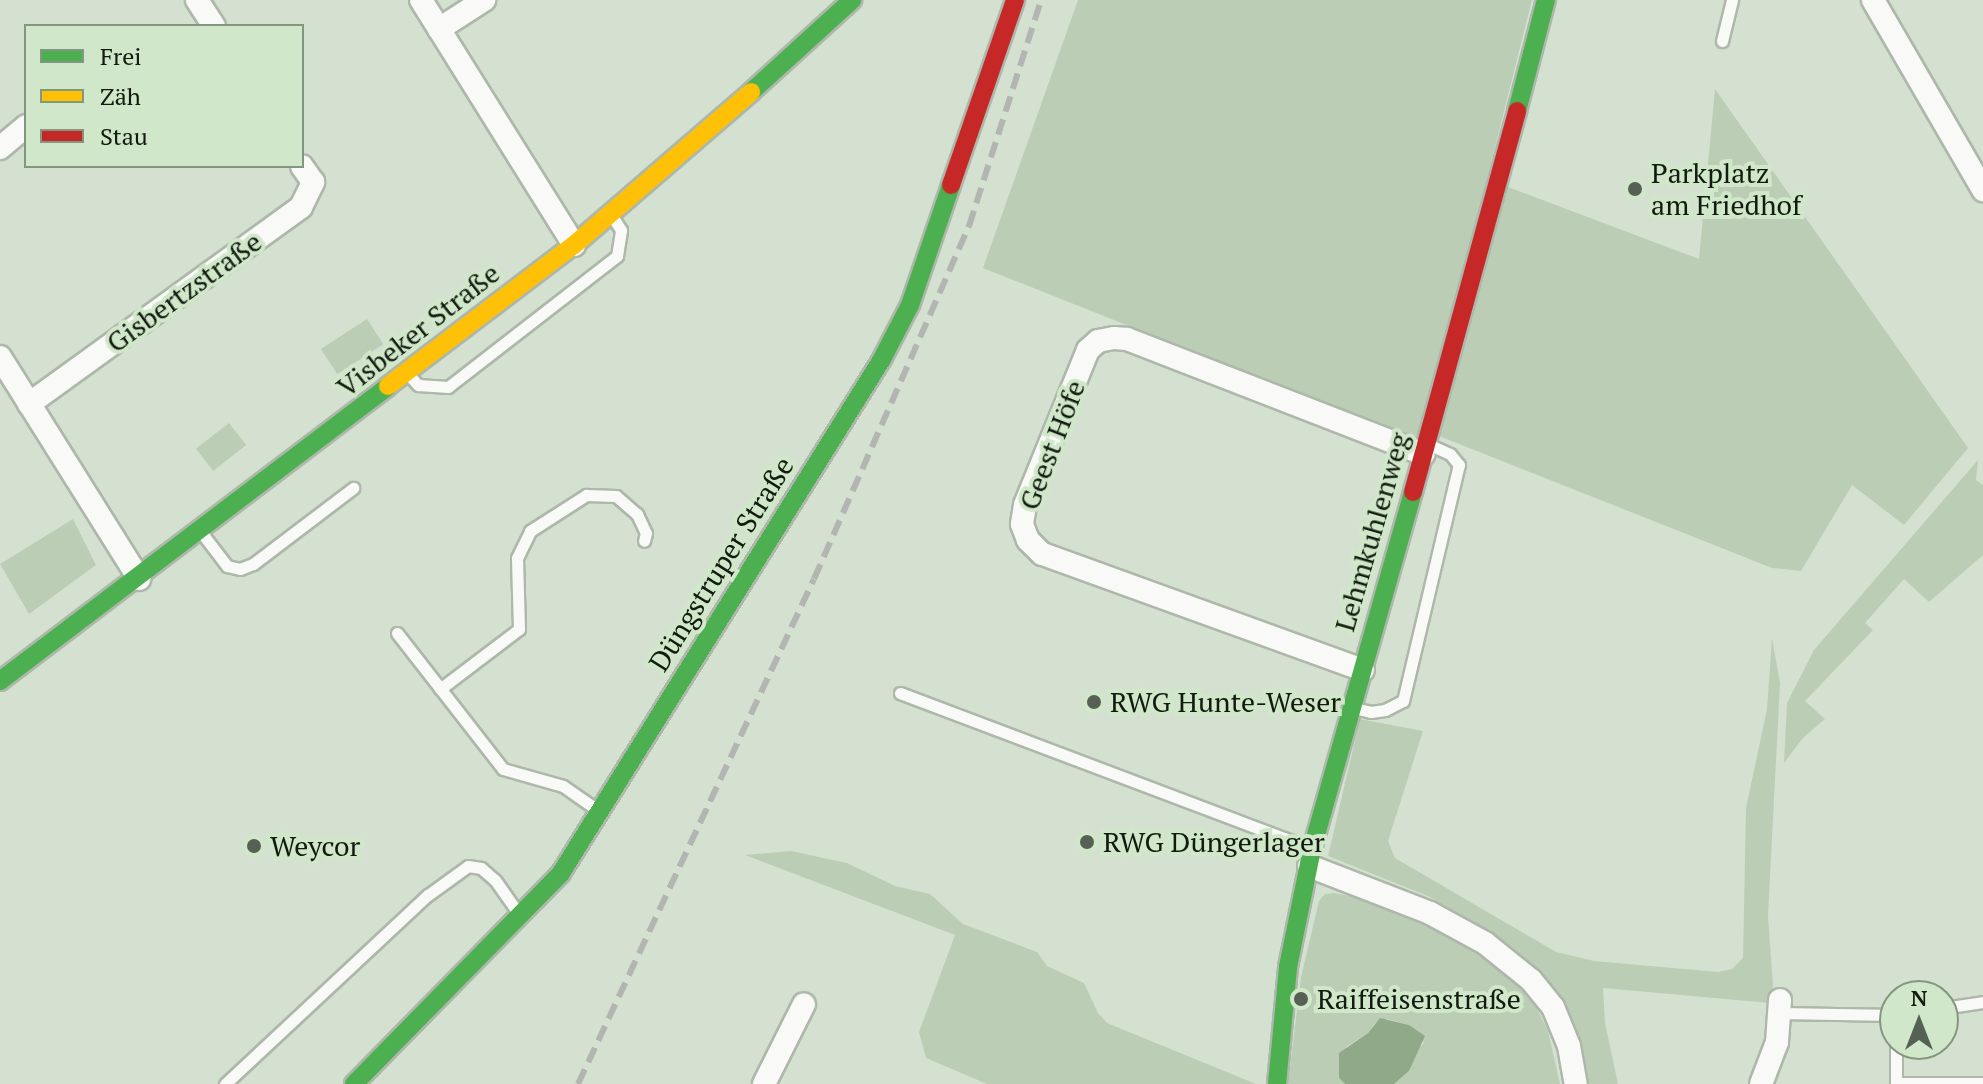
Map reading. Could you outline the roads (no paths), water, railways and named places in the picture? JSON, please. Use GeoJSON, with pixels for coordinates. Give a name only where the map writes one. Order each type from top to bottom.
{"type":"FeatureCollection","features":[{"type":"Feature","properties":{"kind":"street"},"geometry":{"type":"LineString","coordinates":[[197,0],[213,24]]}},
{"type":"Feature","properties":{"kind":"street"},"geometry":{"type":"LineString","coordinates":[[421,0],[574,245]]}},
{"type":"Feature","properties":{"kind":"street"},"geometry":{"type":"LineString","coordinates":[[439,29],[484,0]]}},
{"type":"Feature","properties":{"kind":"street","name":"Visbeker Straße"},"geometry":{"type":"LineString","coordinates":[[0,681],[139,579],[574,245],[852,0]]}},
{"type":"Feature","properties":{"kind":"street","name":"Düngstruper Straße"},"geometry":{"type":"LineString","coordinates":[[354,1084],[561,873],[882,359],[910,305],[1015,0]]}},
{"type":"Feature","properties":{"kind":"street","name":"Lehmkuhlenweg"},"geometry":{"type":"LineString","coordinates":[[1277,1084],[1288,967],[1311,857],[1546,0]]}},
{"type":"Feature","properties":{"kind":"street"},"geometry":{"type":"LineString","coordinates":[[1873,0],[1983,190]]}},
{"type":"Feature","properties":{"kind":"street"},"geometry":{"type":"LineString","coordinates":[[0,148],[24,128]]}},
{"type":"Feature","properties":{"kind":"street","name":"Gisbertzstraße"},"geometry":{"type":"LineString","coordinates":[[29,404],[301,207],[313,182],[303,168]]}},
{"type":"Feature","properties":{"kind":"street","name":"Geest Höfe"},"geometry":{"type":"LineString","coordinates":[[1363,670],[1042,554],[1025,532],[1025,505],[1088,350],[1098,341],[1114,338],[1127,339],[1425,448]]}},
{"type":"Feature","properties":{"kind":"street"},"geometry":{"type":"LineString","coordinates":[[0,357],[139,579]]}},
{"type":"Feature","properties":{"kind":"street"},"geometry":{"type":"LineString","coordinates":[[1311,857],[1430,913],[1485,943],[1531,980],[1553,1007],[1569,1046],[1576,1084]]}},
{"type":"Feature","properties":{"kind":"street"},"geometry":{"type":"LineString","coordinates":[[764,1084],[804,1004]]}},
{"type":"Feature","properties":{"kind":"street"},"geometry":{"type":"LineString","coordinates":[[1761,1084],[1777,1042],[1780,1007]]}},
{"type":"Feature","properties":{"kind":"lane"},"geometry":{"type":"LineString","coordinates":[[1722,41],[1732,0]]}},
{"type":"Feature","properties":{"kind":"lane"},"geometry":{"type":"LineString","coordinates":[[407,374],[418,385],[448,387],[617,256],[621,230],[611,215]]}},
{"type":"Feature","properties":{"kind":"lane"},"geometry":{"type":"LineString","coordinates":[[1352,707],[1371,712],[1385,710],[1403,701],[1459,465],[1450,454],[1425,448]]}},
{"type":"Feature","properties":{"kind":"lane"},"geometry":{"type":"LineString","coordinates":[[200,532],[227,566],[240,569],[253,564],[353,488]]}},
{"type":"Feature","properties":{"kind":"lane"},"geometry":{"type":"LineString","coordinates":[[440,689],[519,629],[517,558],[530,531],[586,495],[616,496],[637,514],[646,533],[644,541]]}},
{"type":"Feature","properties":{"kind":"lane"},"geometry":{"type":"LineString","coordinates":[[397,633],[503,769],[563,786],[600,811]]}},
{"type":"Feature","properties":{"kind":"lane"},"geometry":{"type":"LineString","coordinates":[[900,693],[1311,857]]}},
{"type":"Feature","properties":{"kind":"lane"},"geometry":{"type":"LineString","coordinates":[[225,1084],[428,895],[468,866],[481,868],[495,880],[521,915]]}},
{"type":"Feature","properties":{"kind":"lane"},"geometry":{"type":"LineString","coordinates":[[1959,1006],[1983,1002]]}},
{"type":"Feature","properties":{"kind":"lane"},"geometry":{"type":"LineString","coordinates":[[1780,1007],[1879,1014]]}},
{"type":"Feature","properties":{"kind":"lane"},"geometry":{"type":"LineString","coordinates":[[1896,1060],[1896,1083],[1983,1083]]}},
{"type":"Feature","properties":{"kind":"railway"},"geometry":{"type":"LineString","coordinates":[[578,1084],[814,579],[969,226],[1041,0]]}},
{"type":"Feature","properties":{"kind":"place","name":"Parkplatz am Friedhof"},"geometry":{"type":"Point","coordinates":[1635,189]}},
{"type":"Feature","properties":{"kind":"place","name":"RWG Hunte-Weser"},"geometry":{"type":"Point","coordinates":[1094,702]}},
{"type":"Feature","properties":{"kind":"place","name":"RWG Düngerlager"},"geometry":{"type":"Point","coordinates":[1087,842]}},
{"type":"Feature","properties":{"kind":"place","name":"Weycor"},"geometry":{"type":"Point","coordinates":[254,846]}},
{"type":"Feature","properties":{"kind":"place","name":"Raiffeisenstraße"},"geometry":{"type":"Point","coordinates":[1301,999]}}]}
